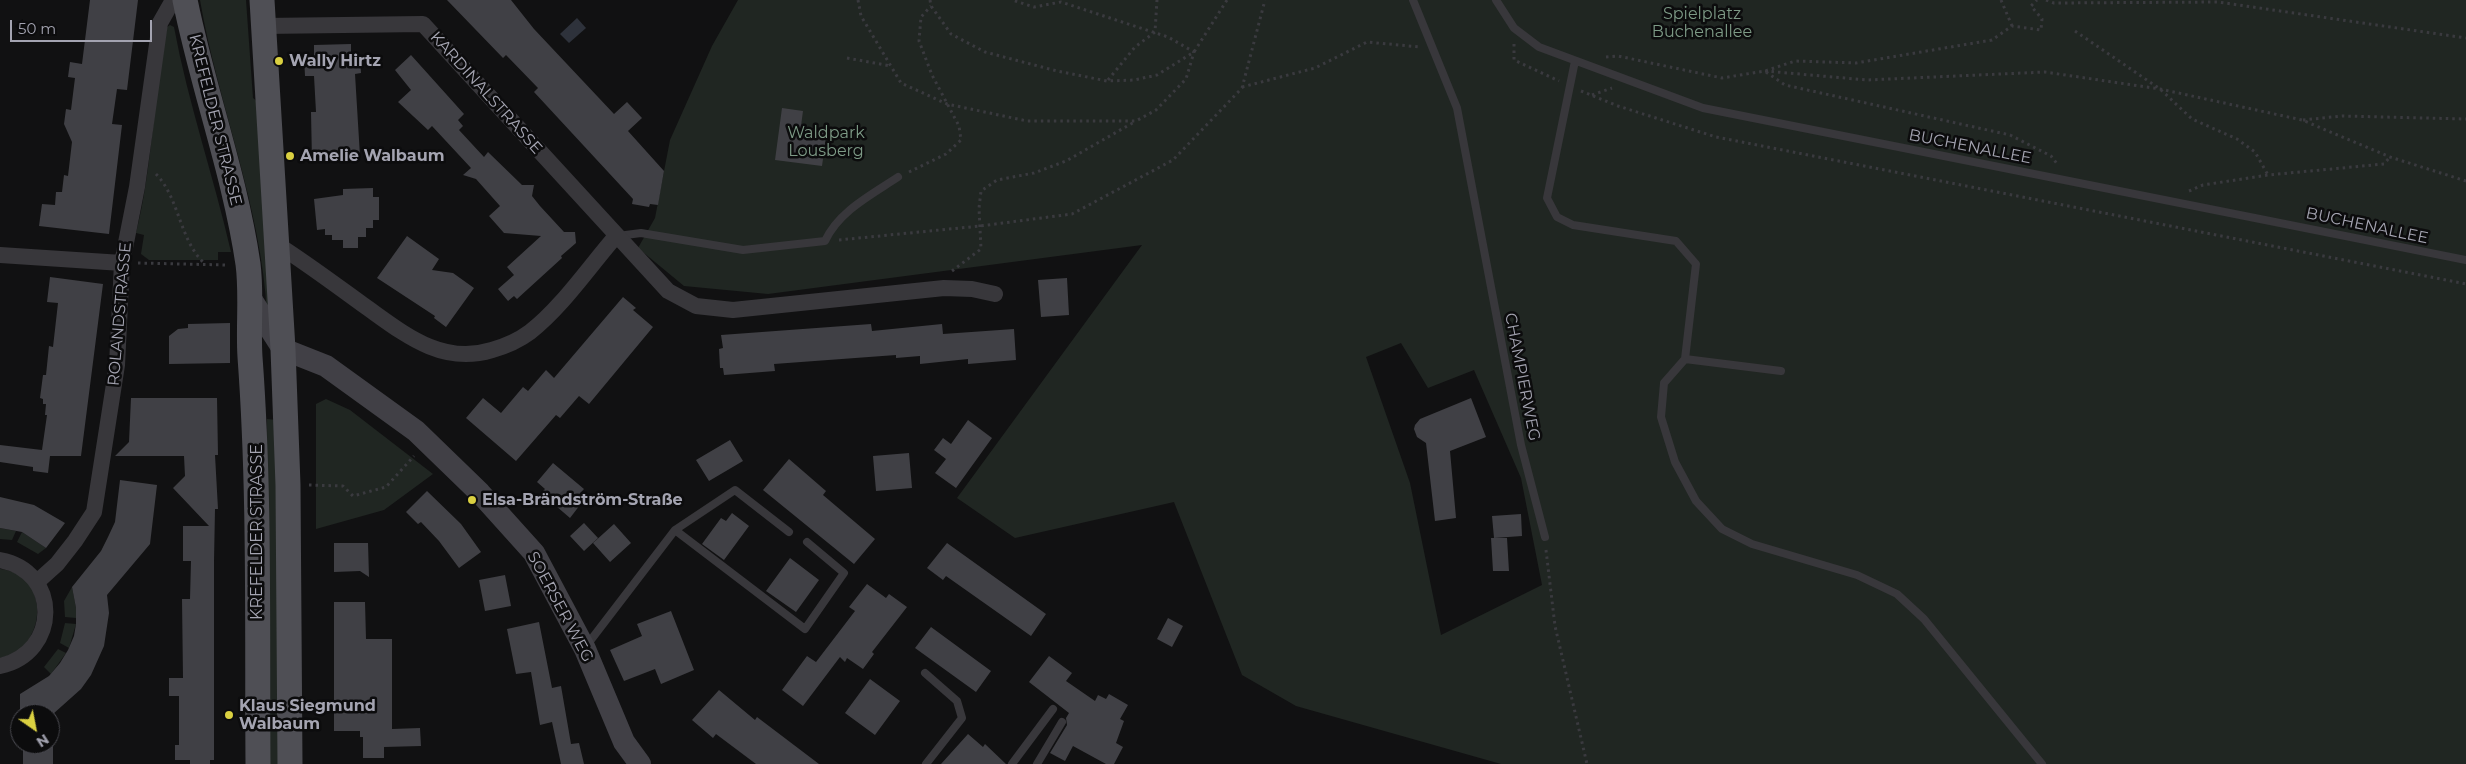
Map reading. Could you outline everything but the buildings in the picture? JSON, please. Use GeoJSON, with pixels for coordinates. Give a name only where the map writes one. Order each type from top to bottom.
{"type":"FeatureCollection","features":[{"type":"Feature","properties":{"kind":"main road","name":"KREFELDER STRASSE"},"geometry":{"type":"LineString","coordinates":[[185,0],[195,50],[240,218],[248,265],[251,299],[250,354],[256,412],[258,484],[258,764]]}},
{"type":"Feature","properties":{"kind":"main road","name":"KREFELDER STRASSE"},"geometry":{"type":"LineString","coordinates":[[262,0],[275,243],[283,349],[288,485],[290,764]]}},
{"type":"Feature","properties":{"kind":"street","name":"ROLANDSTRASSE"},"geometry":{"type":"LineString","coordinates":[[37,582],[69,549],[94,512],[117,365],[122,263],[141,159],[160,23],[173,0]]}},
{"type":"Feature","properties":{"kind":"street","name":"KARDINALSTRASSE"},"geometry":{"type":"LineString","coordinates":[[264,26],[423,24],[616,236]]}},
{"type":"Feature","properties":{"kind":"street"},"geometry":{"type":"LineString","coordinates":[[275,243],[412,339],[441,352],[462,355],[483,353],[507,346],[528,333],[545,319],[616,236],[668,291],[696,306],[733,310],[944,288],[972,289],[995,294]]}},
{"type":"Feature","properties":{"kind":"street"},"geometry":{"type":"LineString","coordinates":[[0,255],[122,263]]}},
{"type":"Feature","properties":{"kind":"street","name":"KREFELDER STRASSE"},"geometry":{"type":"LineString","coordinates":[[251,299],[283,349]]}},
{"type":"Feature","properties":{"kind":"street","name":"SOERSER WEG"},"geometry":{"type":"LineString","coordinates":[[283,349],[326,366],[416,431],[462,474],[534,553],[585,649],[624,742],[640,764]]}},
{"type":"Feature","properties":{"kind":"street"},"geometry":{"type":"LineString","coordinates":[[0,560],[10,562],[25,570],[37,582],[45,605],[44,629],[36,644],[25,655],[11,663],[0,666]]}},
{"type":"Feature","properties":{"kind":"lane","name":"CHAMPIERWEG"},"geometry":{"type":"LineString","coordinates":[[1413,0],[1457,108],[1521,445],[1545,536]]}},
{"type":"Feature","properties":{"kind":"lane","name":"BUCHENALLEE"},"geometry":{"type":"LineString","coordinates":[[1496,0],[1514,28],[1539,47],[1703,108],[2466,260]]}},
{"type":"Feature","properties":{"kind":"lane"},"geometry":{"type":"LineString","coordinates":[[1575,61],[1568,86],[1547,198],[1557,217],[1573,224],[1676,241],[1696,264],[1685,359],[1664,382],[1660,417],[1675,462],[1696,501],[1722,529],[1752,544],[1857,575],[1897,594],[1924,619],[2042,764]]}},
{"type":"Feature","properties":{"kind":"lane"},"geometry":{"type":"LineString","coordinates":[[616,236],[642,233],[742,250],[825,242],[837,222],[856,205],[898,176]]}},
{"type":"Feature","properties":{"kind":"lane"},"geometry":{"type":"LineString","coordinates":[[1685,359],[1782,371]]}},
{"type":"Feature","properties":{"kind":"lane"},"geometry":{"type":"LineString","coordinates":[[585,649],[675,530],[735,490],[789,532]]}},
{"type":"Feature","properties":{"kind":"lane"},"geometry":{"type":"LineString","coordinates":[[675,530],[806,629],[844,573],[807,542]]}},
{"type":"Feature","properties":{"kind":"lane"},"geometry":{"type":"LineString","coordinates":[[926,672],[958,702],[962,718],[926,764]]}},
{"type":"Feature","properties":{"kind":"lane"},"geometry":{"type":"LineString","coordinates":[[1012,764],[1053,709]]}},
{"type":"Feature","properties":{"kind":"lane"},"geometry":{"type":"LineString","coordinates":[[1038,764],[1062,722]]}},
{"type":"Feature","properties":{"kind":"path"},"geometry":{"type":"LineString","coordinates":[[858,0],[861,16],[901,83],[947,104],[1027,121],[1136,121]]}},
{"type":"Feature","properties":{"kind":"path"},"geometry":{"type":"LineString","coordinates":[[930,0],[931,6],[951,34],[985,52],[1057,71],[1107,81],[1134,80],[1157,75],[1194,52]]}},
{"type":"Feature","properties":{"kind":"path"},"geometry":{"type":"LineString","coordinates":[[1012,0],[1034,7],[1062,1],[1154,32],[1194,52]]}},
{"type":"Feature","properties":{"kind":"path"},"geometry":{"type":"LineString","coordinates":[[1107,81],[1135,48],[1154,32],[1157,0]]}},
{"type":"Feature","properties":{"kind":"path"},"geometry":{"type":"LineString","coordinates":[[944,288],[952,268],[981,249],[979,208],[981,191],[997,180],[1034,173],[1066,161],[1156,110],[1186,79],[1194,52],[1227,0]]}},
{"type":"Feature","properties":{"kind":"path"},"geometry":{"type":"LineString","coordinates":[[825,242],[980,226],[1072,214],[1173,160],[1242,88],[1265,0]]}},
{"type":"Feature","properties":{"kind":"path"},"geometry":{"type":"LineString","coordinates":[[2001,0],[2012,26]]}},
{"type":"Feature","properties":{"kind":"path"},"geometry":{"type":"LineString","coordinates":[[1575,61],[1618,56],[1722,78],[1765,71],[1795,61],[1856,63],[1992,40],[2012,26],[2041,30],[2042,18],[2032,6],[2037,0]]}},
{"type":"Feature","properties":{"kind":"path"},"geometry":{"type":"LineString","coordinates":[[2046,0],[2054,3],[2218,1],[2466,38]]}},
{"type":"Feature","properties":{"kind":"path"},"geometry":{"type":"LineString","coordinates":[[898,176],[946,154],[961,140],[959,126],[932,75],[918,41],[921,17],[931,6]]}},
{"type":"Feature","properties":{"kind":"path"},"geometry":{"type":"LineString","coordinates":[[2075,31],[2160,89],[2192,119],[2237,139],[2255,152],[2268,175]]}},
{"type":"Feature","properties":{"kind":"path"},"geometry":{"type":"LineString","coordinates":[[1242,88],[1315,68],[1367,42],[1433,48]]}},
{"type":"Feature","properties":{"kind":"path"},"geometry":{"type":"LineString","coordinates":[[847,58],[891,66]]}},
{"type":"Feature","properties":{"kind":"path"},"geometry":{"type":"LineString","coordinates":[[1514,60],[1568,86],[1618,106],[1716,137],[2466,284]]}},
{"type":"Feature","properties":{"kind":"path"},"geometry":{"type":"LineString","coordinates":[[1765,71],[1867,80],[2045,72],[2160,89],[2302,120],[2390,157],[2466,181]]}},
{"type":"Feature","properties":{"kind":"path"},"geometry":{"type":"LineString","coordinates":[[1765,71],[1785,85],[2010,135],[2051,156]]}},
{"type":"Feature","properties":{"kind":"path"},"geometry":{"type":"LineString","coordinates":[[2302,120],[2342,116],[2466,119]]}},
{"type":"Feature","properties":{"kind":"path"},"geometry":{"type":"LineString","coordinates":[[2177,201],[2182,193],[2202,185],[2268,175],[2384,164],[2390,157]]}},
{"type":"Feature","properties":{"kind":"path"},"geometry":{"type":"LineString","coordinates":[[141,159],[159,178],[178,215],[187,241],[194,254],[205,264]]}},
{"type":"Feature","properties":{"kind":"path"},"geometry":{"type":"LineString","coordinates":[[122,263],[248,265]]}},
{"type":"Feature","properties":{"kind":"path"},"geometry":{"type":"LineString","coordinates":[[288,485],[343,486],[353,496],[386,486],[405,467]]}},
{"type":"Feature","properties":{"kind":"path"},"geometry":{"type":"LineString","coordinates":[[1545,536],[1555,626],[1587,764]]}},
{"type":"Feature","properties":{"kind":"green space"},"geometry":{"type":"Polygon","coordinates":[[[200,0],[246,0],[253,98],[258,102],[271,313],[267,313],[257,233],[217,78],[200,0]]]}},
{"type":"Feature","properties":{"kind":"green space"},"geometry":{"type":"Polygon","coordinates":[[[738,0],[2466,0],[2466,764],[1501,764],[1296,706],[1242,675],[1174,502],[1015,538],[957,498],[1142,245],[768,294],[684,286],[638,248],[655,218],[670,140],[712,46],[738,0]],[[1401,343],[1366,357],[1410,483],[1441,635],[1542,585],[1521,478],[1474,370],[1428,388],[1401,343]]]}},
{"type":"Feature","properties":{"kind":"green space"},"geometry":{"type":"Polygon","coordinates":[[[170,25],[174,27],[186,84],[231,252],[218,252],[218,260],[149,260],[141,254],[144,235],[136,233],[150,156],[162,53],[167,27],[170,25]]]}},
{"type":"Feature","properties":{"kind":"green space"},"geometry":{"type":"Polygon","coordinates":[[[326,399],[350,410],[433,474],[384,510],[316,529],[316,404],[326,399]]]}},
{"type":"Feature","properties":{"kind":"green space"},"geometry":{"type":"Polygon","coordinates":[[[267,419],[277,420],[281,764],[268,764],[267,419]]]}},
{"type":"Feature","properties":{"kind":"green space"},"geometry":{"type":"Polygon","coordinates":[[[0,528],[16,531],[12,540],[0,539],[0,528]]]}},
{"type":"Feature","properties":{"kind":"green space"},"geometry":{"type":"Polygon","coordinates":[[[22,532],[46,548],[38,554],[17,542],[22,532]]]}},
{"type":"Feature","properties":{"kind":"green space"},"geometry":{"type":"Polygon","coordinates":[[[0,569],[14,573],[25,580],[32,589],[37,613],[35,626],[30,638],[21,649],[14,654],[0,658],[0,569]]]}},
{"type":"Feature","properties":{"kind":"green space"},"geometry":{"type":"Polygon","coordinates":[[[72,587],[76,618],[65,617],[64,601],[72,587]]]}},
{"type":"Feature","properties":{"kind":"green space"},"geometry":{"type":"Polygon","coordinates":[[[65,623],[76,624],[69,648],[60,643],[65,623]]]}},
{"type":"Feature","properties":{"kind":"green space"},"geometry":{"type":"Polygon","coordinates":[[[58,649],[66,653],[51,674],[44,667],[58,649]]]}},
{"type":"Feature","properties":{"kind":"shaded area"},"geometry":{"type":"Polygon","coordinates":[[[577,18],[586,28],[569,43],[560,34],[577,18]]]}},
{"type":"Feature","properties":{"kind":"place","name":"Wally Hirtz"},"geometry":{"type":"Point","coordinates":[279,61]}},
{"type":"Feature","properties":{"kind":"place","name":"Amelie Walbaum"},"geometry":{"type":"Point","coordinates":[290,156]}},
{"type":"Feature","properties":{"kind":"place","name":"Elsa-Brändström-Straße"},"geometry":{"type":"Point","coordinates":[472,500]}},
{"type":"Feature","properties":{"kind":"place","name":"Klaus Siegmund Walbaum"},"geometry":{"type":"Point","coordinates":[229,715]}},
{"type":"Feature","properties":{"kind":"park label","name":"Spielplatz Buchenallee"},"geometry":{"type":"Point","coordinates":[1702,23]}},
{"type":"Feature","properties":{"kind":"park label","name":"Waldpark Lousberg"},"geometry":{"type":"Point","coordinates":[826,142]}}]}
